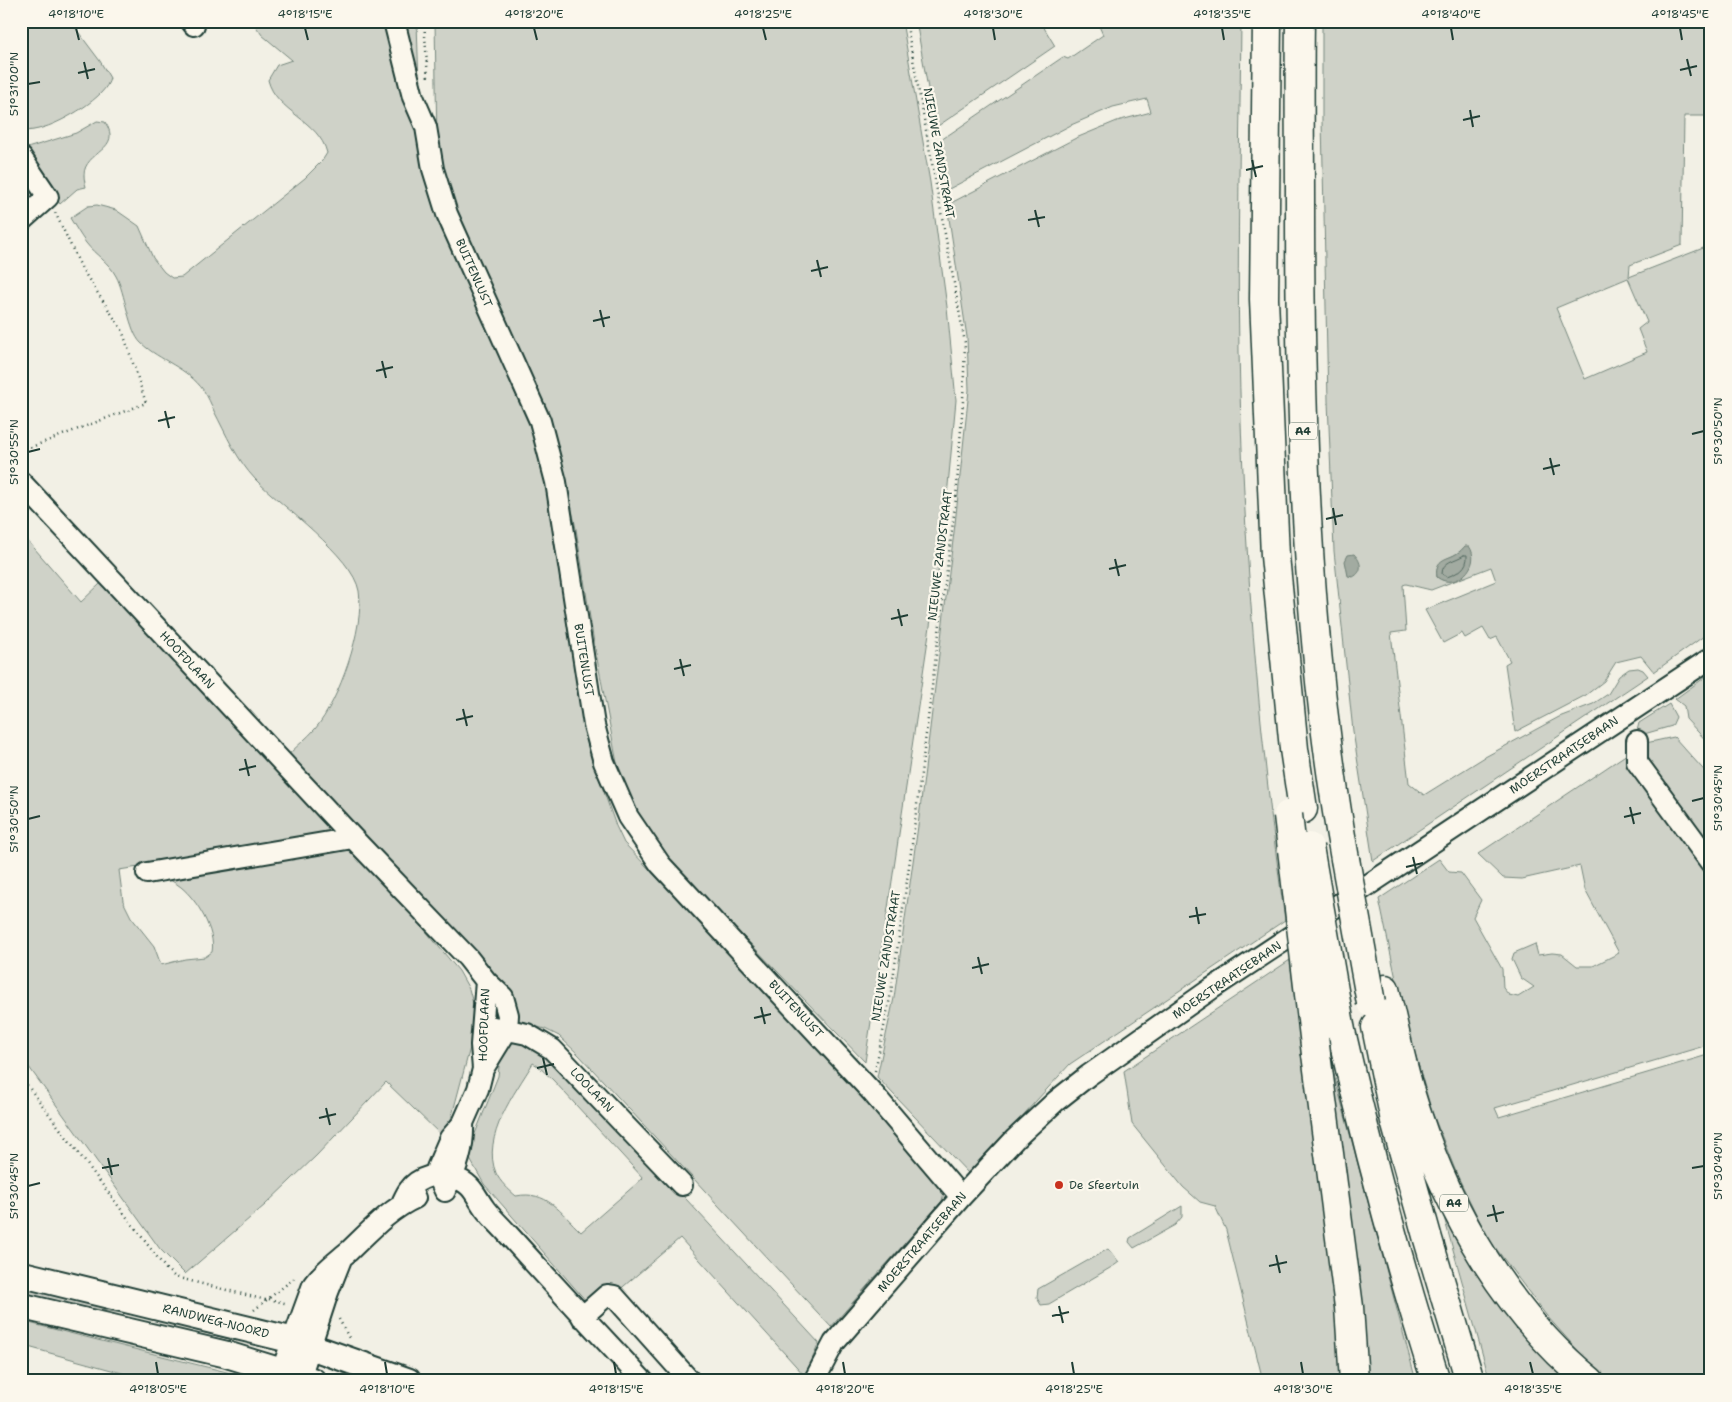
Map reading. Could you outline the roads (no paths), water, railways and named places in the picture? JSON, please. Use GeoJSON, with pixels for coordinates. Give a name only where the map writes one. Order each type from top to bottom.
{"type":"FeatureCollection","features":[{"type":"Feature","properties":{"kind":"highway"},"geometry":{"type":"LineString","coordinates":[[1267,21],[1264,299],[1275,556],[1294,749],[1295,812],[1316,1054],[1349,1307],[1354,1381]]}},
{"type":"Feature","properties":{"kind":"highway","name":"A4"},"geometry":{"type":"LineString","coordinates":[[1300,21],[1301,387],[1308,547],[1334,794],[1345,859],[1378,996],[1432,1156],[1478,1248],[1501,1284],[1535,1328],[1573,1367],[1590,1381]]}},
{"type":"Feature","properties":{"kind":"highway"},"geometry":{"type":"LineString","coordinates":[[1295,812],[1340,1031],[1362,1121],[1418,1324],[1436,1381]]}},
{"type":"Feature","properties":{"kind":"highway","name":"A4"},"geometry":{"type":"LineString","coordinates":[[1378,996],[1395,1122],[1470,1381]]}},
{"type":"Feature","properties":{"kind":"main road","name":"RANDWEG-NOORD"},"geometry":{"type":"LineString","coordinates":[[21,1274],[302,1343],[408,1381]]}},
{"type":"Feature","properties":{"kind":"main road"},"geometry":{"type":"LineString","coordinates":[[21,1306],[225,1354],[295,1378]]}},
{"type":"Feature","properties":{"kind":"street","name":"BUITENLUST"},"geometry":{"type":"LineString","coordinates":[[394,21],[413,97],[426,127],[433,170],[447,214],[540,421],[556,482],[594,725],[604,762],[628,816],[660,864],[871,1091],[961,1197]]}},
{"type":"Feature","properties":{"kind":"street"},"geometry":{"type":"LineString","coordinates":[[21,157],[48,196],[21,221]]}},
{"type":"Feature","properties":{"kind":"street","name":"HOOFDLAAN"},"geometry":{"type":"LineString","coordinates":[[21,482],[503,997],[508,1015],[507,1030],[483,1069],[478,1089],[463,1122],[464,1139],[445,1180]]}},
{"type":"Feature","properties":{"kind":"street","name":"MOERSTRAATSEBAAN"},"geometry":{"type":"LineString","coordinates":[[814,1381],[834,1343],[961,1197],[1015,1139],[1056,1101],[1089,1075],[1212,989],[1711,658]]}},
{"type":"Feature","properties":{"kind":"street"},"geometry":{"type":"LineString","coordinates":[[1637,741],[1637,762],[1711,863]]}},
{"type":"Feature","properties":{"kind":"street"},"geometry":{"type":"LineString","coordinates":[[147,873],[353,838]]}},
{"type":"Feature","properties":{"kind":"street","name":"HOOFDLAAN"},"geometry":{"type":"LineString","coordinates":[[483,1069],[481,1045],[486,981]]}},
{"type":"Feature","properties":{"kind":"street","name":"LOOLAAN"},"geometry":{"type":"LineString","coordinates":[[484,1025],[528,1034],[552,1049],[682,1185]]}},
{"type":"Feature","properties":{"kind":"street"},"geometry":{"type":"LineString","coordinates":[[295,1378],[313,1285],[321,1273],[342,1257],[402,1203],[430,1192],[445,1180],[459,1195],[484,1208],[582,1317],[643,1381]]}},
{"type":"Feature","properties":{"kind":"street"},"geometry":{"type":"LineString","coordinates":[[582,1317],[607,1295],[614,1296],[690,1381]]}},
{"type":"Feature","properties":{"kind":"water"},"geometry":{"type":"Polygon","coordinates":[[[1465,546],[1469,546],[1472,553],[1472,561],[1470,568],[1465,574],[1459,579],[1452,581],[1444,581],[1437,577],[1440,562],[1455,555],[1465,546]]]}},
{"type":"Feature","properties":{"kind":"water"},"geometry":{"type":"Polygon","coordinates":[[[1354,554],[1359,560],[1360,570],[1353,577],[1348,576],[1345,561],[1348,555],[1354,554]]]}},
{"type":"Feature","properties":{"kind":"place","name":"De Sfeertuin"},"geometry":{"type":"Point","coordinates":[1059,1185]}}]}
